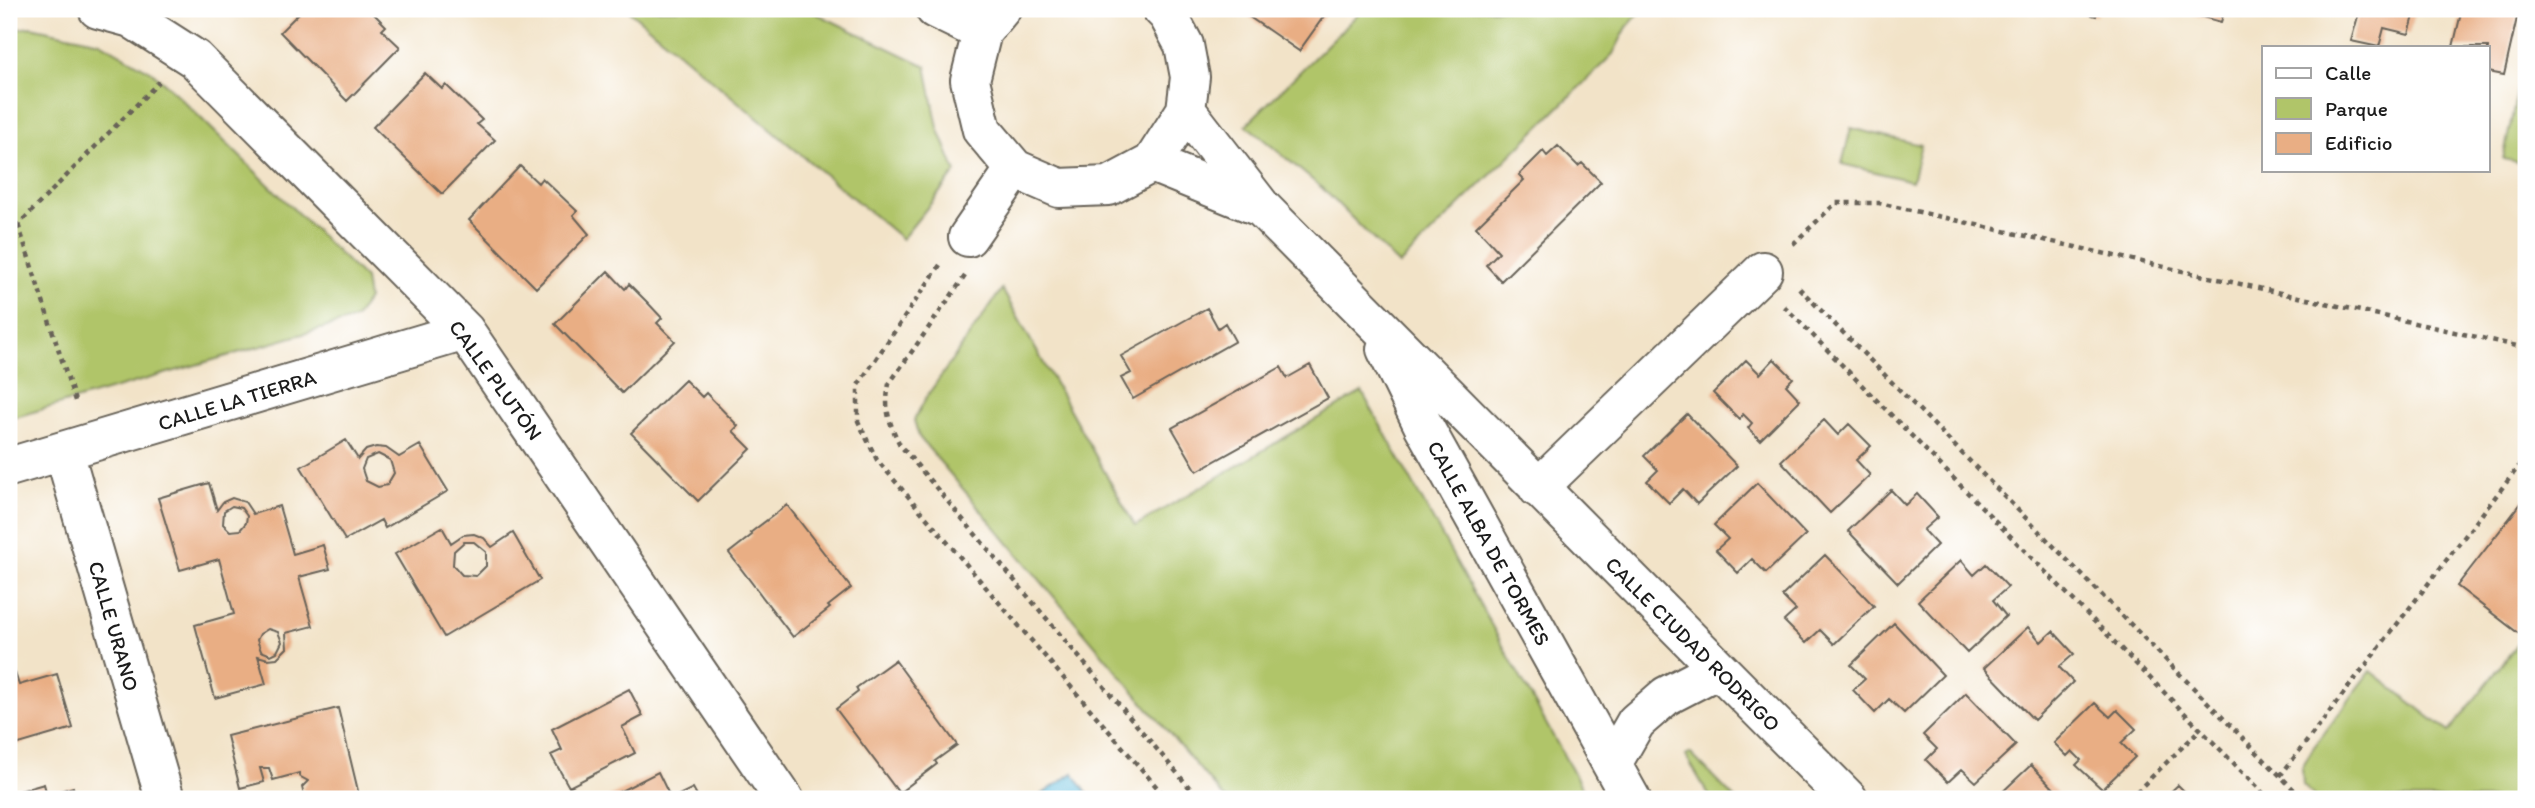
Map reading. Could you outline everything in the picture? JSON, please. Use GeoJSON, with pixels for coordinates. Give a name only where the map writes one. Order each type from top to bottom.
{"type":"FeatureCollection","features":[{"type":"Feature","properties":{"kind":"street","name":"CALLE PLUTÓN"},"geometry":{"type":"LineString","coordinates":[[99,9],[131,19],[195,59],[465,331],[784,799]]}},
{"type":"Feature","properties":{"kind":"street"},"geometry":{"type":"LineString","coordinates":[[935,9],[992,20],[970,80],[982,130],[1015,169],[1059,188],[1109,186],[1152,163],[1186,110],[1190,77],[1184,44],[1162,9]]}},
{"type":"Feature","properties":{"kind":"street","name":"CALLE CIUDAD RODRIGO"},"geometry":{"type":"LineString","coordinates":[[1186,110],[1262,208],[1848,799]]}},
{"type":"Feature","properties":{"kind":"street","name":"CALLE CIUDAD RODRIGO"},"geometry":{"type":"LineString","coordinates":[[1152,163],[1262,208]]}},
{"type":"Feature","properties":{"kind":"street"},"geometry":{"type":"LineString","coordinates":[[968,237],[1015,169]]}},
{"type":"Feature","properties":{"kind":"street"},"geometry":{"type":"LineString","coordinates":[[1538,488],[1771,277]]}},
{"type":"Feature","properties":{"kind":"street","name":"CALLE ALBA DE TORMES"},"geometry":{"type":"LineString","coordinates":[[1371,319],[1423,425],[1631,799]]}},
{"type":"Feature","properties":{"kind":"street","name":"CALLE LA TIERRA"},"geometry":{"type":"LineString","coordinates":[[9,467],[465,331]]}},
{"type":"Feature","properties":{"kind":"street","name":"CALLE URANO"},"geometry":{"type":"LineString","coordinates":[[64,452],[165,799]]}},
{"type":"Feature","properties":{"kind":"street"},"geometry":{"type":"LineString","coordinates":[[1612,764],[1636,722],[1666,696],[1718,669]]}},
{"type":"Feature","properties":{"kind":"path"},"geometry":{"type":"LineString","coordinates":[[9,234],[164,76]]}},
{"type":"Feature","properties":{"kind":"path"},"geometry":{"type":"LineString","coordinates":[[1771,277],[1836,203],[1879,203],[2526,348]]}},
{"type":"Feature","properties":{"kind":"path"},"geometry":{"type":"LineString","coordinates":[[9,222],[18,224]]}},
{"type":"Feature","properties":{"kind":"path"},"geometry":{"type":"LineString","coordinates":[[18,224],[76,404]]}},
{"type":"Feature","properties":{"kind":"path"},"geometry":{"type":"LineString","coordinates":[[968,237],[935,270],[858,385],[858,421],[877,460],[1167,799]]}},
{"type":"Feature","properties":{"kind":"path"},"geometry":{"type":"LineString","coordinates":[[966,274],[889,384],[885,402],[889,423],[900,445],[1199,799]]}},
{"type":"Feature","properties":{"kind":"path"},"geometry":{"type":"LineString","coordinates":[[1771,277],[2200,730],[2269,799]]}},
{"type":"Feature","properties":{"kind":"path"},"geometry":{"type":"LineString","coordinates":[[1771,277],[2303,799]]}},
{"type":"Feature","properties":{"kind":"path"},"geometry":{"type":"LineString","coordinates":[[2280,776],[2526,457]]}},
{"type":"Feature","properties":{"kind":"path"},"geometry":{"type":"LineString","coordinates":[[2129,799],[2200,730]]}},
{"type":"Feature","properties":{"kind":"green space"},"geometry":{"type":"Polygon","coordinates":[[[627,9],[807,9],[926,66],[938,128],[956,172],[902,239],[627,9]]]}},
{"type":"Feature","properties":{"kind":"green space"},"geometry":{"type":"Polygon","coordinates":[[[1363,9],[1643,9],[1627,27],[1613,54],[1399,265],[1322,188],[1246,125],[1363,9]]]}},
{"type":"Feature","properties":{"kind":"green space"},"geometry":{"type":"Polygon","coordinates":[[[31,27],[100,42],[152,72],[168,86],[365,279],[368,299],[355,319],[9,419],[9,30],[31,27]]]}},
{"type":"Feature","properties":{"kind":"green space"},"geometry":{"type":"Polygon","coordinates":[[[2526,51],[2526,164],[2503,159],[2526,51]]]}},
{"type":"Feature","properties":{"kind":"green space"},"geometry":{"type":"Polygon","coordinates":[[[1851,128],[1921,145],[1912,181],[1842,164],[1851,128]]]}},
{"type":"Feature","properties":{"kind":"green space"},"geometry":{"type":"Polygon","coordinates":[[[1002,289],[1135,526],[1362,392],[1588,799],[1225,799],[919,437],[914,420],[927,396],[1002,289]]]}},
{"type":"Feature","properties":{"kind":"green space"},"geometry":{"type":"Polygon","coordinates":[[[2526,633],[2526,799],[2317,799],[2303,785],[2302,767],[2313,748],[2371,671],[2449,732],[2526,633]]]}},
{"type":"Feature","properties":{"kind":"green space"},"geometry":{"type":"Polygon","coordinates":[[[1690,753],[1735,799],[1711,799],[1686,756],[1690,753]]]}},
{"type":"Feature","properties":{"kind":"water"},"geometry":{"type":"Polygon","coordinates":[[[1073,773],[1091,799],[1043,799],[1040,796],[1073,773]]]}},
{"type":"Feature","properties":{"kind":"building"},"geometry":{"type":"Polygon","coordinates":[[[303,9],[369,9],[386,26],[382,30],[400,47],[347,101],[280,32],[303,9]]]}},
{"type":"Feature","properties":{"kind":"building"},"geometry":{"type":"Polygon","coordinates":[[[1254,9],[1329,9],[1299,51],[1248,16],[1254,9]]]}},
{"type":"Feature","properties":{"kind":"building"},"geometry":{"type":"Polygon","coordinates":[[[2070,9],[2098,9],[2096,16],[2070,9]]]}},
{"type":"Feature","properties":{"kind":"building"},"geometry":{"type":"Polygon","coordinates":[[[2174,9],[2225,9],[2221,22],[2174,9]]]}},
{"type":"Feature","properties":{"kind":"building"},"geometry":{"type":"Polygon","coordinates":[[[2360,9],[2416,9],[2409,34],[2384,28],[2379,46],[2351,41],[2360,9]]]}},
{"type":"Feature","properties":{"kind":"building"},"geometry":{"type":"Polygon","coordinates":[[[2462,9],[2519,9],[2504,75],[2490,72],[2490,46],[2453,46],[2462,9]]]}},
{"type":"Feature","properties":{"kind":"building"},"geometry":{"type":"Polygon","coordinates":[[[425,73],[442,89],[446,85],[482,120],[477,124],[495,140],[442,194],[373,127],[425,73]]]}},
{"type":"Feature","properties":{"kind":"building"},"geometry":{"type":"Polygon","coordinates":[[[1558,146],[1578,166],[1582,163],[1601,182],[1501,281],[1486,265],[1499,252],[1476,227],[1524,180],[1519,175],[1543,151],[1547,156],[1558,146]]]}},
{"type":"Feature","properties":{"kind":"building"},"geometry":{"type":"Polygon","coordinates":[[[520,166],[538,183],[542,178],[577,211],[573,215],[589,234],[536,288],[469,220],[520,166]]]}},
{"type":"Feature","properties":{"kind":"building"},"geometry":{"type":"Polygon","coordinates":[[[608,271],[625,289],[629,284],[647,302],[662,318],[657,323],[675,341],[622,393],[555,324],[608,271]]]}},
{"type":"Feature","properties":{"kind":"building"},"geometry":{"type":"Polygon","coordinates":[[[1207,308],[1218,328],[1225,323],[1235,341],[1133,399],[1121,378],[1131,373],[1121,356],[1207,308]]]}},
{"type":"Feature","properties":{"kind":"building"},"geometry":{"type":"Polygon","coordinates":[[[1774,359],[1793,378],[1786,385],[1800,400],[1760,440],[1748,428],[1752,423],[1743,414],[1739,419],[1713,393],[1746,360],[1760,374],[1774,359]]]}},
{"type":"Feature","properties":{"kind":"building"},"geometry":{"type":"Polygon","coordinates":[[[1310,365],[1328,398],[1197,471],[1172,428],[1281,367],[1287,378],[1310,365]]]}},
{"type":"Feature","properties":{"kind":"building"},"geometry":{"type":"Polygon","coordinates":[[[685,380],[702,397],[706,393],[738,426],[733,431],[751,449],[698,501],[631,433],[685,380]]]}},
{"type":"Feature","properties":{"kind":"building"},"geometry":{"type":"Polygon","coordinates":[[[1687,414],[1737,466],[1697,504],[1683,489],[1669,503],[1647,481],[1658,470],[1644,456],[1687,414]]]}},
{"type":"Feature","properties":{"kind":"building"},"geometry":{"type":"Polygon","coordinates":[[[1824,420],[1838,435],[1849,424],[1871,446],[1856,460],[1870,475],[1830,513],[1781,461],[1824,420]]]}},
{"type":"Feature","properties":{"kind":"building"},"geometry":{"type":"Polygon","coordinates":[[[346,440],[358,459],[366,450],[376,447],[386,448],[399,457],[420,445],[448,491],[385,528],[381,520],[345,540],[301,467],[346,440]],[[378,454],[366,459],[362,469],[366,481],[378,487],[387,485],[394,473],[390,460],[378,454]]]}},
{"type":"Feature","properties":{"kind":"building"},"geometry":{"type":"Polygon","coordinates":[[[209,483],[217,510],[223,502],[232,498],[245,502],[253,514],[279,506],[293,554],[323,545],[330,569],[299,577],[313,626],[286,633],[287,648],[277,658],[258,656],[266,684],[215,698],[195,625],[234,614],[219,559],[180,570],[158,498],[209,483]],[[232,506],[224,511],[223,524],[230,531],[240,530],[246,523],[247,516],[241,508],[232,506]],[[268,629],[260,634],[257,640],[261,651],[271,655],[277,652],[282,642],[278,632],[268,629]]]}},
{"type":"Feature","properties":{"kind":"building"},"geometry":{"type":"Polygon","coordinates":[[[1757,483],[1806,535],[1766,573],[1752,559],[1738,573],[1716,550],[1728,539],[1714,525],[1757,483]]]}},
{"type":"Feature","properties":{"kind":"building"},"geometry":{"type":"Polygon","coordinates":[[[1891,490],[1905,505],[1917,494],[1938,517],[1923,530],[1937,545],[1898,583],[1848,531],[1891,490]]]}},
{"type":"Feature","properties":{"kind":"building"},"geometry":{"type":"Polygon","coordinates":[[[2526,497],[2526,623],[2518,633],[2457,586],[2526,497]]]}},
{"type":"Feature","properties":{"kind":"building"},"geometry":{"type":"Polygon","coordinates":[[[787,505],[851,588],[793,637],[729,553],[787,505]]]}},
{"type":"Feature","properties":{"kind":"building"},"geometry":{"type":"Polygon","coordinates":[[[442,527],[451,543],[463,535],[474,534],[484,538],[492,547],[513,533],[540,580],[444,637],[395,554],[442,527]],[[464,542],[454,551],[453,565],[462,575],[476,576],[486,566],[486,552],[474,542],[464,542]]]}},
{"type":"Feature","properties":{"kind":"building"},"geometry":{"type":"Polygon","coordinates":[[[1825,555],[1874,606],[1834,644],[1820,630],[1806,643],[1784,621],[1796,610],[1782,596],[1825,555]]]}},
{"type":"Feature","properties":{"kind":"building"},"geometry":{"type":"Polygon","coordinates":[[[1961,560],[1974,575],[1986,564],[2008,587],[1993,600],[2006,616],[1967,653],[1918,601],[1961,560]]]}},
{"type":"Feature","properties":{"kind":"building"},"geometry":{"type":"Polygon","coordinates":[[[1894,623],[1943,675],[1904,713],[1889,699],[1875,713],[1853,690],[1865,679],[1851,665],[1894,623]]]}},
{"type":"Feature","properties":{"kind":"building"},"geometry":{"type":"Polygon","coordinates":[[[2028,627],[2041,642],[2053,631],[2074,654],[2059,667],[2073,682],[2034,720],[1984,668],[2028,627]]]}},
{"type":"Feature","properties":{"kind":"building"},"geometry":{"type":"Polygon","coordinates":[[[9,654],[19,685],[57,674],[73,728],[9,747],[9,654]]]}},
{"type":"Feature","properties":{"kind":"building"},"geometry":{"type":"Polygon","coordinates":[[[895,660],[957,745],[899,793],[836,709],[858,692],[856,688],[895,660]]]}},
{"type":"Feature","properties":{"kind":"building"},"geometry":{"type":"Polygon","coordinates":[[[629,689],[643,716],[622,727],[635,753],[569,787],[551,755],[562,750],[552,729],[629,689]]]}},
{"type":"Feature","properties":{"kind":"building"},"geometry":{"type":"Polygon","coordinates":[[[1966,693],[2016,745],[1976,782],[1962,769],[1948,782],[1926,760],[1937,749],[1923,735],[1966,693]]]}},
{"type":"Feature","properties":{"kind":"building"},"geometry":{"type":"Polygon","coordinates":[[[2095,703],[2110,717],[2117,710],[2136,729],[2121,743],[2135,757],[2102,789],[2076,765],[2081,760],[2072,751],[2067,756],[2054,743],[2095,703]]]}},
{"type":"Feature","properties":{"kind":"building"},"geometry":{"type":"Polygon","coordinates":[[[338,708],[360,799],[305,799],[302,787],[308,781],[299,776],[299,773],[273,780],[269,768],[260,768],[264,782],[240,788],[227,736],[338,708]]]}},
{"type":"Feature","properties":{"kind":"building"},"geometry":{"type":"Polygon","coordinates":[[[2031,765],[2064,799],[1995,799],[2031,765]]]}},
{"type":"Feature","properties":{"kind":"building"},"geometry":{"type":"Polygon","coordinates":[[[658,772],[671,799],[605,799],[658,772]]]}},
{"type":"Feature","properties":{"kind":"building"},"geometry":{"type":"Polygon","coordinates":[[[44,784],[47,795],[73,787],[76,799],[9,799],[9,794],[44,784]]]}},
{"type":"Feature","properties":{"kind":"building"},"geometry":{"type":"Polygon","coordinates":[[[2178,785],[2192,799],[2163,799],[2178,785]]]}},
{"type":"Feature","properties":{"kind":"building"},"geometry":{"type":"Polygon","coordinates":[[[693,788],[699,799],[671,799],[693,788]]]}}]}
